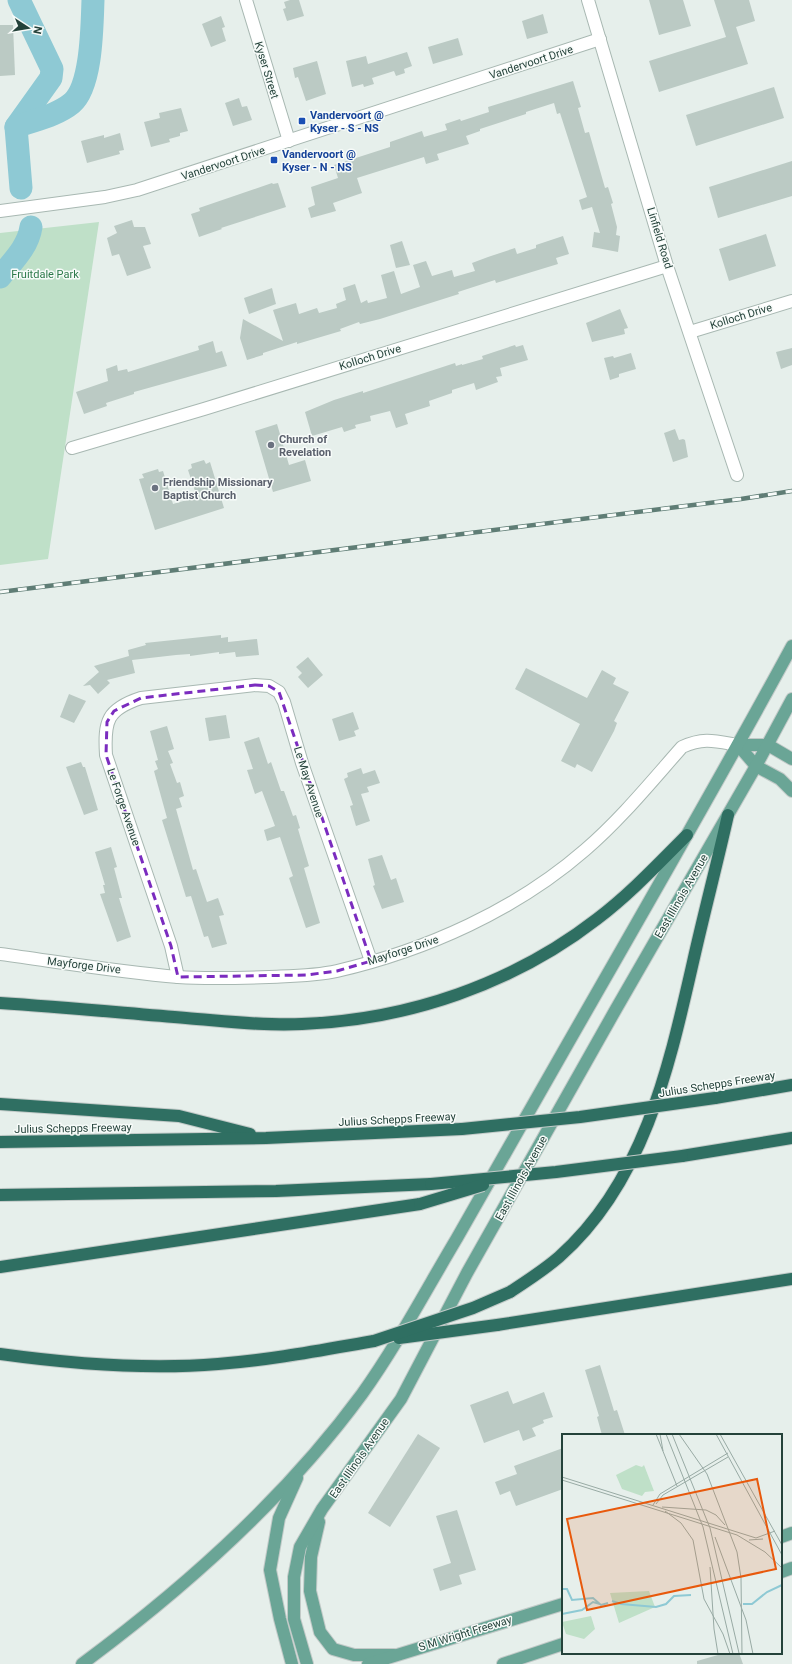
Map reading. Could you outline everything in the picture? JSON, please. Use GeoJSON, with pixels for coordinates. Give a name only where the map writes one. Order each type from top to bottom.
{"type":"FeatureCollection","features":[{"type":"Feature","properties":{"kind":"highway"},"geometry":{"type":"LineString","coordinates":[[374,1341],[473,1308],[510,1292],[559,1257],[584,1232],[605,1206],[624,1176],[642,1138],[673,1049],[728,815]]}},
{"type":"Feature","properties":{"kind":"highway"},"geometry":{"type":"LineString","coordinates":[[0,1003],[254,1024],[315,1023],[350,1020],[394,1013],[435,1002],[479,986],[522,966],[562,944],[597,919],[632,890],[687,835]]}},
{"type":"Feature","properties":{"kind":"highway","name":"Julius Schepps Freeway"},"geometry":{"type":"LineString","coordinates":[[0,1142],[266,1138],[462,1129],[588,1116],[715,1098],[792,1085]]}},
{"type":"Feature","properties":{"kind":"highway"},"geometry":{"type":"LineString","coordinates":[[0,1104],[179,1116],[266,1138]]}},
{"type":"Feature","properties":{"kind":"highway"},"geometry":{"type":"LineString","coordinates":[[0,1195],[292,1190],[431,1184],[507,1177],[682,1156],[792,1138]]}},
{"type":"Feature","properties":{"kind":"highway"},"geometry":{"type":"LineString","coordinates":[[0,1267],[420,1204],[507,1177]]}},
{"type":"Feature","properties":{"kind":"highway"},"geometry":{"type":"LineString","coordinates":[[0,1354],[96,1365],[158,1367],[261,1360],[374,1341],[497,1326],[792,1279]]}},
{"type":"Feature","properties":{"kind":"main road"},"geometry":{"type":"LineString","coordinates":[[82,1664],[166,1599],[268,1506],[363,1392],[426,1291],[687,835],[792,646]]}},
{"type":"Feature","properties":{"kind":"main road","name":"East Illinois Avenue"},"geometry":{"type":"LineString","coordinates":[[307,1664],[294,1619],[294,1577],[300,1548],[322,1509],[401,1399],[467,1273],[768,745],[792,699]]}},
{"type":"Feature","properties":{"kind":"main road"},"geometry":{"type":"LineString","coordinates":[[738,745],[768,745],[792,760]]}},
{"type":"Feature","properties":{"kind":"main road"},"geometry":{"type":"LineString","coordinates":[[738,745],[756,766],[780,779],[792,791]]}},
{"type":"Feature","properties":{"kind":"main road"},"geometry":{"type":"LineString","coordinates":[[292,1664],[280,1619],[270,1570],[279,1518],[302,1466]]}},
{"type":"Feature","properties":{"kind":"main road"},"geometry":{"type":"LineString","coordinates":[[322,1509],[311,1557],[310,1591],[320,1632],[333,1649],[354,1655],[394,1655]]}},
{"type":"Feature","properties":{"kind":"main road"},"geometry":{"type":"LineString","coordinates":[[782,1537],[792,1533]]}},
{"type":"Feature","properties":{"kind":"main road"},"geometry":{"type":"LineString","coordinates":[[782,1572],[792,1568]]}},
{"type":"Feature","properties":{"kind":"main road","name":"S M Wright Freeway"},"geometry":{"type":"LineString","coordinates":[[368,1664],[562,1604]]}},
{"type":"Feature","properties":{"kind":"main road"},"geometry":{"type":"LineString","coordinates":[[503,1664],[562,1644]]}},
{"type":"Feature","properties":{"kind":"street","name":"Kyser Street"},"geometry":{"type":"LineString","coordinates":[[246,0],[289,141]]}},
{"type":"Feature","properties":{"kind":"street","name":"Linfield Road"},"geometry":{"type":"LineString","coordinates":[[588,0],[668,266],[737,475]]}},
{"type":"Feature","properties":{"kind":"street","name":"Vandervoort Drive"},"geometry":{"type":"LineString","coordinates":[[0,211],[89,199],[137,190],[600,39]]}},
{"type":"Feature","properties":{"kind":"street","name":"Kolloch Drive"},"geometry":{"type":"LineString","coordinates":[[72,448],[204,409],[668,266]]}},
{"type":"Feature","properties":{"kind":"street","name":"Kolloch Drive"},"geometry":{"type":"LineString","coordinates":[[690,332],[792,300]]}},
{"type":"Feature","properties":{"kind":"street","name":"Le May Avenue"},"geometry":{"type":"LineString","coordinates":[[187,692],[255,685],[269,686],[279,692],[284,702],[302,764],[371,961]]}},
{"type":"Feature","properties":{"kind":"street","name":"Le Forge Avenue"},"geometry":{"type":"LineString","coordinates":[[178,977],[171,946],[106,755],[105,736],[107,722],[114,711],[127,703],[141,698],[187,692]]}},
{"type":"Feature","properties":{"kind":"street","name":"Mayforge Drive"},"geometry":{"type":"LineString","coordinates":[[0,954],[178,977],[227,978],[306,975],[337,971],[450,934],[502,908],[542,882],[584,851],[617,820],[682,747],[694,742],[710,739],[738,745]]}},
{"type":"Feature","properties":{"kind":"highlighted area"},"geometry":{"type":"Polygon","coordinates":[[[255,685],[269,686],[279,692],[371,961],[337,971],[306,975],[178,977],[171,946],[106,755],[107,722],[114,711],[141,698],[255,685]]]}},
{"type":"Feature","properties":{"kind":"green space","name":"Fruitdale Park"},"geometry":{"type":"Polygon","coordinates":[[[99,222],[48,559],[0,565],[0,233],[99,222]]]}},
{"type":"Feature","properties":{"kind":"building"},"geometry":{"type":"Polygon","coordinates":[[[299,0],[304,16],[287,21],[283,9],[286,8],[284,2],[299,0]]]}},
{"type":"Feature","properties":{"kind":"building"},"geometry":{"type":"Polygon","coordinates":[[[649,0],[683,0],[691,26],[659,35],[649,0]]]}},
{"type":"Feature","properties":{"kind":"building"},"geometry":{"type":"Polygon","coordinates":[[[714,0],[749,0],[755,21],[736,27],[748,64],[659,92],[649,61],[726,37],[714,0]]]}},
{"type":"Feature","properties":{"kind":"building"},"geometry":{"type":"Polygon","coordinates":[[[543,14],[548,33],[527,39],[522,21],[543,14]]]}},
{"type":"Feature","properties":{"kind":"building"},"geometry":{"type":"Polygon","coordinates":[[[221,16],[225,27],[222,28],[226,41],[211,47],[202,24],[221,16]]]}},
{"type":"Feature","properties":{"kind":"building"},"geometry":{"type":"Polygon","coordinates":[[[0,25],[13,25],[15,75],[0,76],[0,25]]]}},
{"type":"Feature","properties":{"kind":"building"},"geometry":{"type":"Polygon","coordinates":[[[458,38],[463,55],[433,64],[428,47],[458,38]]]}},
{"type":"Feature","properties":{"kind":"building"},"geometry":{"type":"Polygon","coordinates":[[[407,52],[412,66],[404,69],[405,73],[396,76],[394,71],[372,78],[374,84],[364,87],[363,84],[352,87],[346,61],[366,56],[368,64],[407,52]]]}},
{"type":"Feature","properties":{"kind":"building"},"geometry":{"type":"Polygon","coordinates":[[[317,61],[326,94],[306,101],[298,77],[295,78],[293,68],[317,61]]]}},
{"type":"Feature","properties":{"kind":"building"},"geometry":{"type":"Polygon","coordinates":[[[573,81],[581,107],[578,108],[585,133],[589,132],[605,188],[608,187],[613,203],[611,204],[617,227],[616,235],[620,236],[618,252],[592,247],[594,232],[600,233],[592,207],[582,210],[579,200],[587,197],[560,113],[557,114],[554,103],[480,129],[480,131],[466,136],[469,144],[437,154],[439,160],[426,164],[424,157],[357,178],[362,193],[333,203],[336,211],[311,218],[308,208],[315,205],[311,187],[338,178],[334,165],[390,147],[390,142],[422,131],[424,137],[447,130],[445,124],[460,119],[461,121],[489,112],[488,107],[573,81]]]}},
{"type":"Feature","properties":{"kind":"building"},"geometry":{"type":"Polygon","coordinates":[[[774,87],[784,118],[696,146],[686,115],[774,87]]]}},
{"type":"Feature","properties":{"kind":"building"},"geometry":{"type":"Polygon","coordinates":[[[239,98],[242,107],[247,106],[252,120],[233,126],[225,103],[239,98]]]}},
{"type":"Feature","properties":{"kind":"building"},"geometry":{"type":"Polygon","coordinates":[[[181,108],[188,131],[180,133],[180,136],[169,139],[170,142],[151,147],[144,122],[160,118],[159,113],[181,108]]]}},
{"type":"Feature","properties":{"kind":"building"},"geometry":{"type":"Polygon","coordinates":[[[120,133],[124,150],[119,151],[120,154],[87,163],[81,141],[104,135],[104,138],[120,133]]]}},
{"type":"Feature","properties":{"kind":"building"},"geometry":{"type":"Polygon","coordinates":[[[792,161],[792,196],[718,218],[709,187],[792,161]]]}},
{"type":"Feature","properties":{"kind":"building"},"geometry":{"type":"Polygon","coordinates":[[[272,183],[278,183],[286,207],[221,228],[222,229],[199,237],[191,214],[200,211],[199,208],[272,183]]]}},
{"type":"Feature","properties":{"kind":"building"},"geometry":{"type":"Polygon","coordinates":[[[132,220],[134,227],[145,227],[151,244],[143,246],[151,268],[127,276],[119,254],[112,256],[107,238],[117,233],[114,226],[132,220]]]}},
{"type":"Feature","properties":{"kind":"building"},"geometry":{"type":"Polygon","coordinates":[[[766,234],[776,266],[729,281],[719,249],[766,234]]]}},
{"type":"Feature","properties":{"kind":"building"},"geometry":{"type":"Polygon","coordinates":[[[563,236],[569,254],[556,258],[558,264],[496,283],[495,280],[458,292],[459,294],[380,319],[360,324],[359,322],[340,329],[341,331],[297,344],[297,342],[247,360],[240,338],[243,319],[283,341],[273,310],[296,303],[299,314],[317,308],[319,313],[337,308],[336,304],[346,300],[343,288],[355,284],[361,303],[367,300],[368,303],[387,298],[381,275],[394,271],[401,294],[420,287],[413,265],[426,261],[432,276],[452,270],[454,277],[475,271],[472,263],[515,248],[517,254],[536,248],[536,245],[563,236]]]}},
{"type":"Feature","properties":{"kind":"building"},"geometry":{"type":"Polygon","coordinates":[[[402,241],[410,265],[396,268],[390,245],[402,241]]]}},
{"type":"Feature","properties":{"kind":"building"},"geometry":{"type":"Polygon","coordinates":[[[272,288],[276,304],[249,314],[244,298],[272,288]]]}},
{"type":"Feature","properties":{"kind":"building"},"geometry":{"type":"Polygon","coordinates":[[[620,309],[628,328],[624,329],[625,334],[592,342],[586,323],[620,309]]]}},
{"type":"Feature","properties":{"kind":"building"},"geometry":{"type":"Polygon","coordinates":[[[213,341],[216,353],[222,351],[227,366],[134,392],[134,394],[106,403],[107,406],[84,414],[76,392],[108,381],[106,369],[117,365],[118,371],[127,369],[128,372],[199,350],[198,346],[213,341]]]}},
{"type":"Feature","properties":{"kind":"building"},"geometry":{"type":"Polygon","coordinates":[[[515,345],[516,347],[523,345],[528,360],[500,368],[502,376],[496,377],[498,382],[476,390],[474,383],[452,390],[452,393],[429,401],[430,406],[405,414],[408,424],[396,428],[390,411],[370,416],[371,421],[355,425],[356,428],[344,432],[342,427],[312,436],[305,412],[334,400],[363,391],[363,393],[455,363],[456,366],[483,359],[482,356],[515,345]]]}},
{"type":"Feature","properties":{"kind":"building"},"geometry":{"type":"Polygon","coordinates":[[[792,348],[792,365],[781,369],[776,352],[792,348]]]}},
{"type":"Feature","properties":{"kind":"building"},"geometry":{"type":"Polygon","coordinates":[[[631,353],[636,369],[619,374],[619,377],[610,380],[604,358],[613,356],[614,358],[631,353]]]}},
{"type":"Feature","properties":{"kind":"building","name":"Church of Revelation"},"geometry":{"type":"Polygon","coordinates":[[[277,424],[289,465],[305,460],[311,481],[273,492],[255,431],[277,424]]]}},
{"type":"Feature","properties":{"kind":"building"},"geometry":{"type":"Polygon","coordinates":[[[675,429],[679,440],[685,440],[688,457],[673,462],[664,433],[675,429]]]}},
{"type":"Feature","properties":{"kind":"building","name":"Friendship Missionary Baptist Church"},"geometry":{"type":"Polygon","coordinates":[[[204,460],[206,464],[210,462],[224,508],[155,530],[139,479],[144,478],[142,474],[158,469],[159,472],[163,471],[173,504],[197,497],[188,470],[192,468],[191,464],[204,460]]]}},
{"type":"Feature","properties":{"kind":"building"},"geometry":{"type":"Polygon","coordinates":[[[221,635],[221,638],[228,637],[228,642],[257,639],[259,655],[236,657],[235,652],[219,654],[219,652],[190,656],[190,654],[132,660],[135,673],[107,680],[110,683],[98,694],[90,685],[83,686],[99,672],[94,666],[129,656],[128,650],[146,645],[145,643],[221,635]]]}},
{"type":"Feature","properties":{"kind":"building"},"geometry":{"type":"Polygon","coordinates":[[[308,657],[323,675],[308,688],[298,677],[302,673],[296,667],[308,657]]]}},
{"type":"Feature","properties":{"kind":"building"},"geometry":{"type":"Polygon","coordinates":[[[526,668],[587,698],[602,670],[616,678],[613,684],[629,692],[614,721],[617,723],[614,731],[592,772],[577,764],[575,768],[561,761],[580,724],[515,689],[526,668]]]}},
{"type":"Feature","properties":{"kind":"building"},"geometry":{"type":"Polygon","coordinates":[[[69,694],[86,701],[74,723],[60,717],[69,694]]]}},
{"type":"Feature","properties":{"kind":"building"},"geometry":{"type":"Polygon","coordinates":[[[353,712],[359,729],[354,731],[356,736],[339,741],[332,719],[353,712]]]}},
{"type":"Feature","properties":{"kind":"building"},"geometry":{"type":"Polygon","coordinates":[[[226,715],[230,738],[209,741],[205,718],[226,715]]]}},
{"type":"Feature","properties":{"kind":"building"},"geometry":{"type":"Polygon","coordinates":[[[167,726],[174,749],[168,751],[173,763],[170,764],[177,783],[180,782],[184,796],[179,798],[182,807],[176,809],[193,870],[196,869],[207,902],[218,898],[224,915],[219,916],[227,944],[212,948],[208,936],[204,937],[191,896],[186,897],[162,820],[167,818],[154,771],[158,769],[155,761],[158,760],[150,731],[167,726]]]}},
{"type":"Feature","properties":{"kind":"building"},"geometry":{"type":"Polygon","coordinates":[[[259,737],[268,764],[271,762],[281,791],[284,791],[293,816],[296,815],[300,828],[298,829],[309,866],[304,868],[320,923],[306,928],[289,878],[293,876],[280,837],[267,841],[264,830],[275,826],[262,791],[255,794],[247,770],[253,769],[244,742],[259,737]]]}},
{"type":"Feature","properties":{"kind":"building"},"geometry":{"type":"Polygon","coordinates":[[[81,762],[83,767],[85,767],[98,810],[84,815],[66,767],[81,762]]]}},
{"type":"Feature","properties":{"kind":"building"},"geometry":{"type":"Polygon","coordinates":[[[361,768],[363,774],[375,770],[380,783],[367,787],[369,792],[361,794],[370,821],[356,826],[350,806],[353,805],[344,779],[348,777],[347,773],[361,768]]]}},
{"type":"Feature","properties":{"kind":"building"},"geometry":{"type":"Polygon","coordinates":[[[111,847],[117,867],[114,868],[122,898],[119,898],[131,937],[117,942],[100,894],[105,893],[103,885],[105,885],[95,852],[111,847]]]}},
{"type":"Feature","properties":{"kind":"building"},"geometry":{"type":"Polygon","coordinates":[[[382,855],[391,880],[396,878],[404,902],[382,909],[373,886],[375,885],[368,859],[382,855]]]}},
{"type":"Feature","properties":{"kind":"building"},"geometry":{"type":"Polygon","coordinates":[[[600,1365],[614,1411],[617,1410],[625,1434],[602,1434],[597,1417],[599,1416],[585,1370],[600,1365]]]}},
{"type":"Feature","properties":{"kind":"building"},"geometry":{"type":"Polygon","coordinates":[[[508,1391],[513,1404],[544,1392],[553,1417],[543,1420],[544,1423],[532,1428],[536,1436],[523,1441],[519,1430],[484,1443],[470,1405],[508,1391]]]}},
{"type":"Feature","properties":{"kind":"building"},"geometry":{"type":"Polygon","coordinates":[[[418,1434],[440,1448],[390,1527],[368,1513],[418,1434]]]}},
{"type":"Feature","properties":{"kind":"building"},"geometry":{"type":"Polygon","coordinates":[[[562,1448],[562,1489],[516,1506],[510,1491],[500,1495],[495,1482],[517,1474],[514,1466],[562,1448]]]}},
{"type":"Feature","properties":{"kind":"building"},"geometry":{"type":"Polygon","coordinates":[[[457,1510],[476,1570],[459,1575],[462,1584],[440,1591],[433,1569],[451,1563],[436,1516],[457,1510]]]}},
{"type":"Feature","properties":{"kind":"building"},"geometry":{"type":"Polygon","coordinates":[[[722,1654],[739,1654],[743,1664],[697,1664],[697,1661],[722,1654]]]}},
{"type":"Feature","properties":{"kind":"waterway"},"geometry":{"type":"LineString","coordinates":[[16,127],[51,78],[52,69],[19,0]]}},
{"type":"Feature","properties":{"kind":"waterway"},"geometry":{"type":"LineString","coordinates":[[21,188],[16,127],[59,111],[72,103],[79,95],[84,83],[90,54],[93,0]]}},
{"type":"Feature","properties":{"kind":"waterway"},"geometry":{"type":"LineString","coordinates":[[0,277],[15,259],[27,241],[31,227]]}},
{"type":"Feature","properties":{"kind":"railway"},"geometry":{"type":"LineString","coordinates":[[0,592],[741,499],[792,491]]}},
{"type":"Feature","properties":{"kind":"place","name":"Vandervoort @ Kyser - S - NS"},"geometry":{"type":"Point","coordinates":[302,121]}},
{"type":"Feature","properties":{"kind":"place","name":"Vandervoort @ Kyser - N - NS"},"geometry":{"type":"Point","coordinates":[274,160]}},
{"type":"Feature","properties":{"kind":"place","name":"Church of Revelation"},"geometry":{"type":"Point","coordinates":[271,445]}},
{"type":"Feature","properties":{"kind":"place","name":"Friendship Missionary Baptist Church"},"geometry":{"type":"Point","coordinates":[155,488]}}]}
